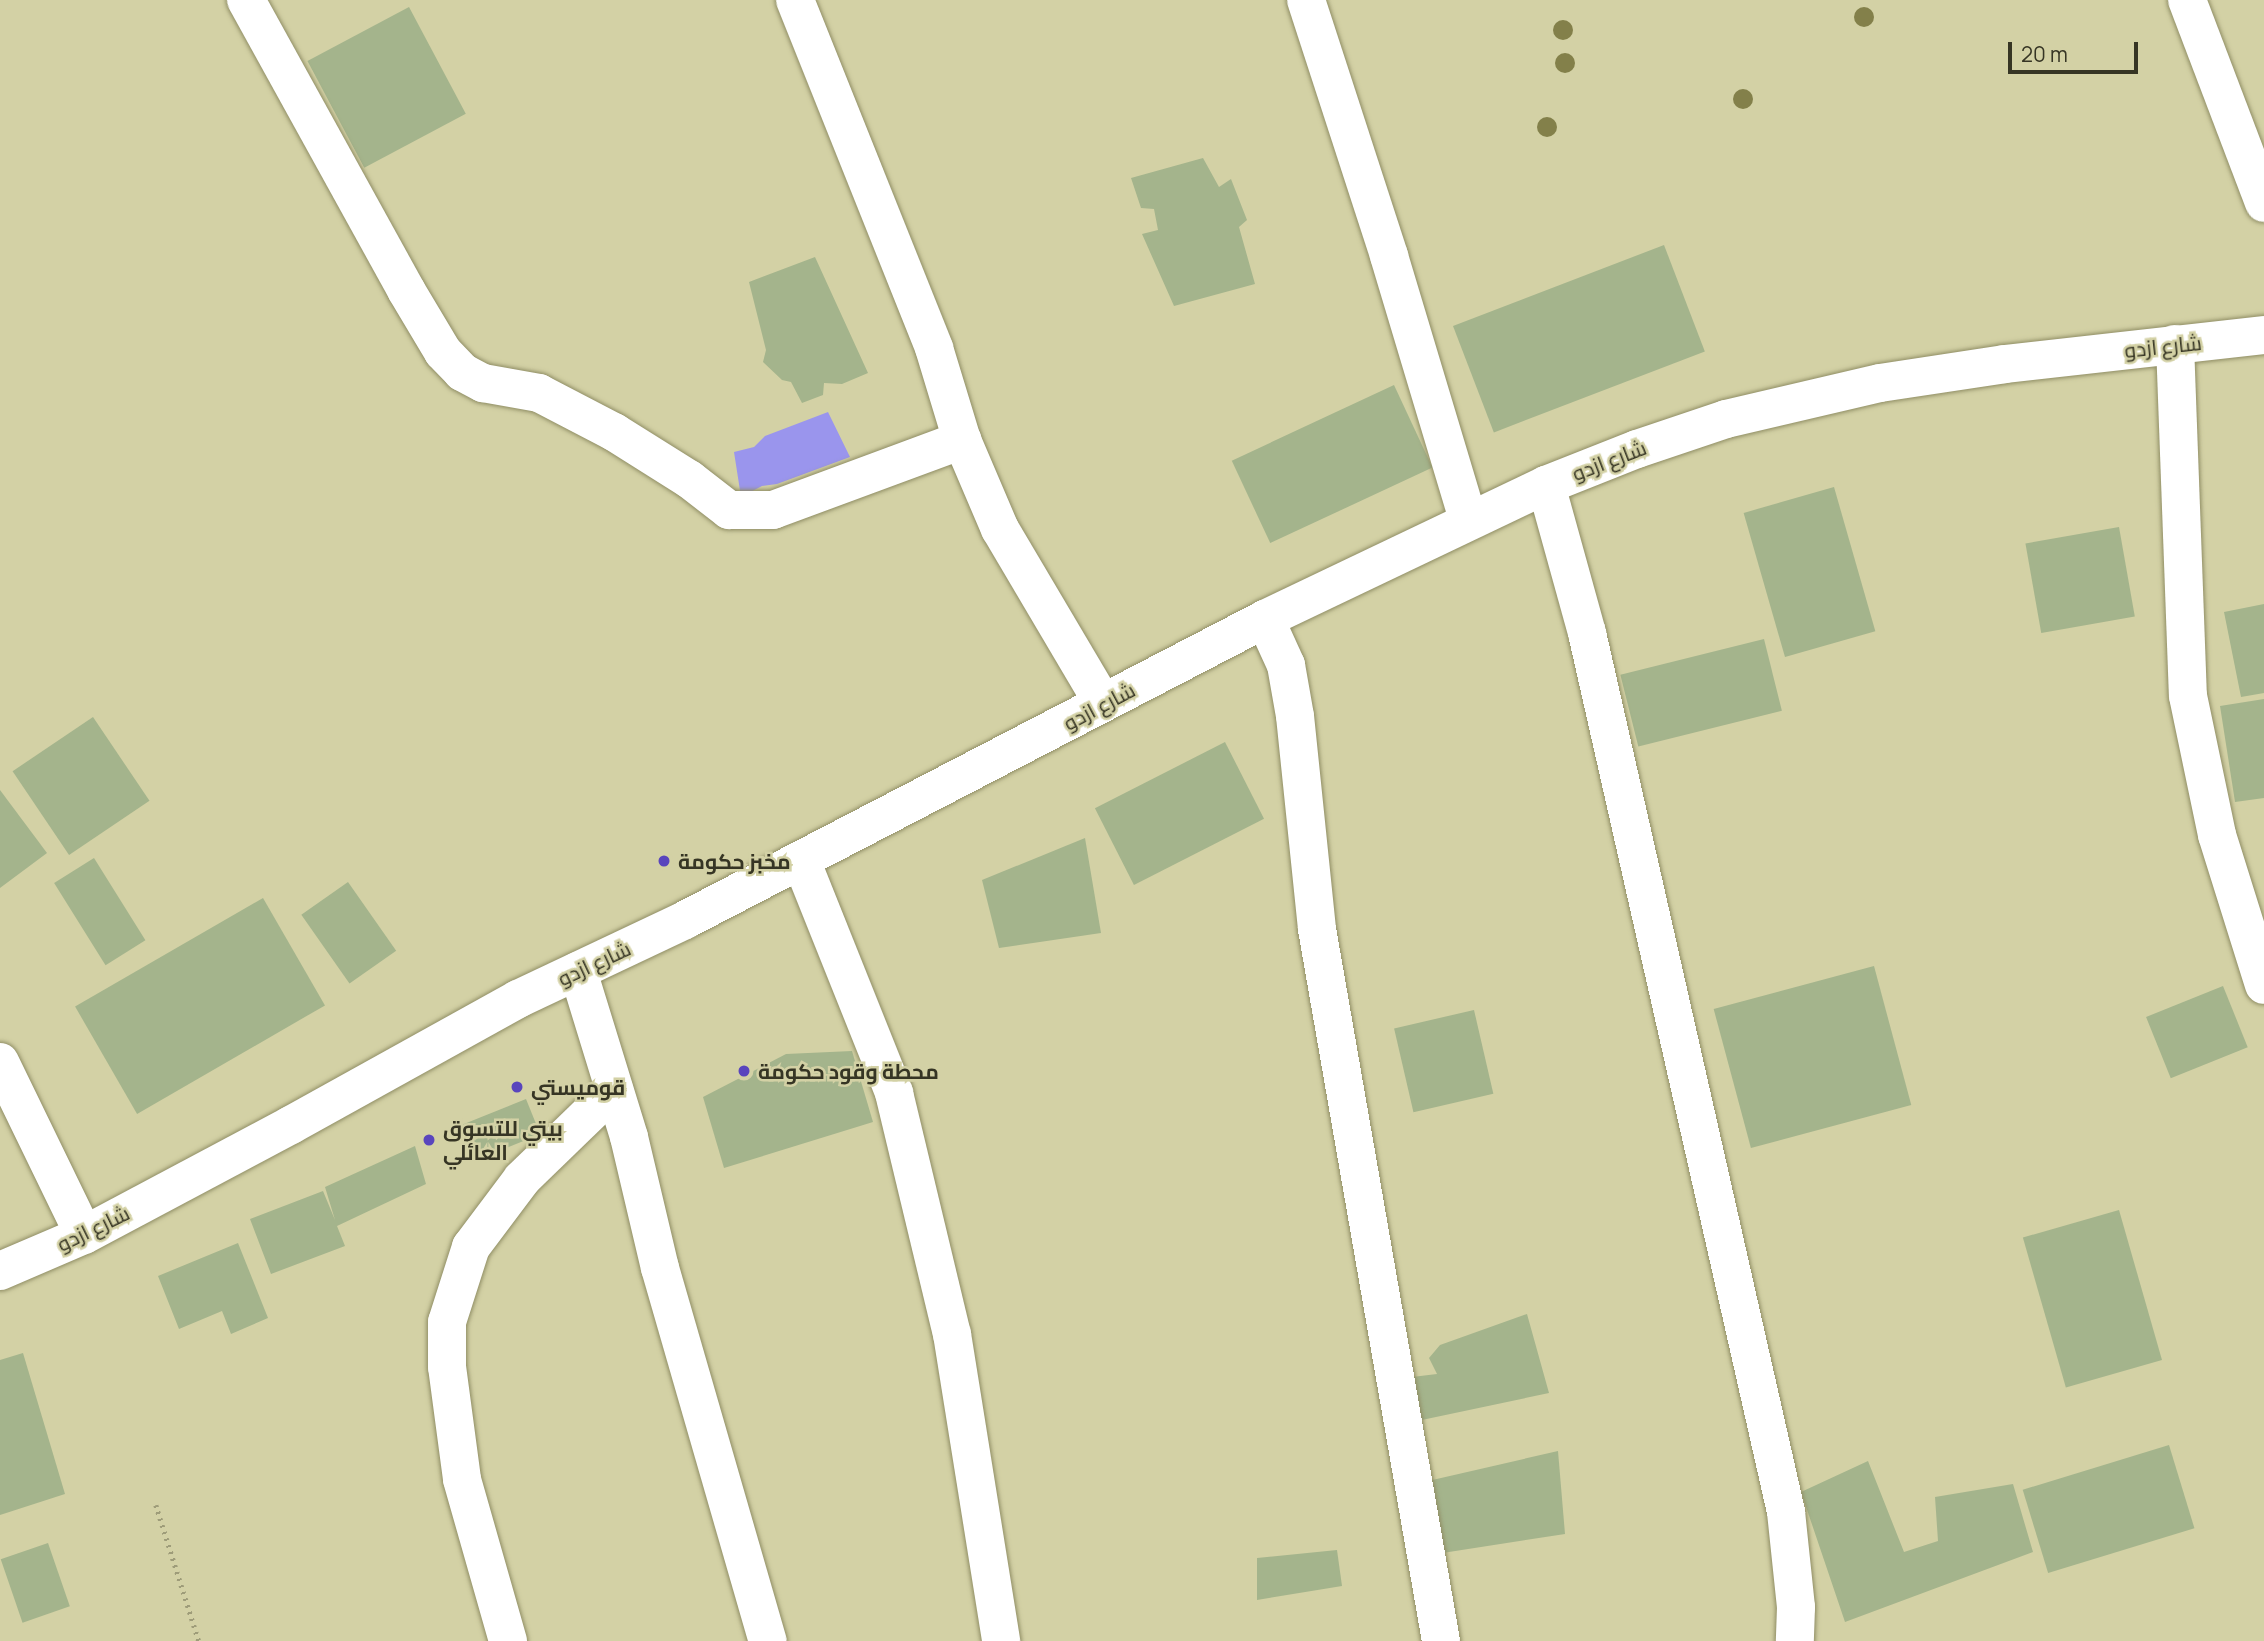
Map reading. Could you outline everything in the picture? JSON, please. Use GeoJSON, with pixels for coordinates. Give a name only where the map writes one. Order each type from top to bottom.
{"type":"FeatureCollection","features":[{"type":"Feature","properties":{"kind":"street"},"geometry":{"type":"LineString","coordinates":[[246,0],[412,300],[443,352],[462,372],[483,383],[540,393],[614,432],[689,480],[729,510],[773,510],[962,440]]}},
{"type":"Feature","properties":{"kind":"street"},"geometry":{"type":"LineString","coordinates":[[795,0],[934,348],[962,440],[1000,530],[1103,704]]}},
{"type":"Feature","properties":{"kind":"street"},"geometry":{"type":"LineString","coordinates":[[1306,0],[1390,256],[1468,520]]}},
{"type":"Feature","properties":{"kind":"street"},"geometry":{"type":"LineString","coordinates":[[2188,0],[2264,203]]}},
{"type":"Feature","properties":{"kind":"street","name":"شارع ازدو"},"geometry":{"type":"LineString","coordinates":[[0,1271],[84,1235],[291,1125],[518,999],[801,860],[1265,619],[1546,485],[1637,449],[1726,419],[1854,389],[2005,364],[2264,335]]}},
{"type":"Feature","properties":{"kind":"street"},"geometry":{"type":"LineString","coordinates":[[2175,344],[2188,696],[2217,835],[2264,985]]}},
{"type":"Feature","properties":{"kind":"street"},"geometry":{"type":"LineString","coordinates":[[1546,485],[1587,634],[1786,1512],[1797,1607],[1795,1641]]}},
{"type":"Feature","properties":{"kind":"street"},"geometry":{"type":"LineString","coordinates":[[1265,619],[1286,665],[1296,716],[1317,929],[1441,1641]]}},
{"type":"Feature","properties":{"kind":"street"},"geometry":{"type":"LineString","coordinates":[[801,860],[894,1093],[952,1334],[1001,1641]]}},
{"type":"Feature","properties":{"kind":"street"},"geometry":{"type":"LineString","coordinates":[[578,971],[614,1090],[660,1268],[768,1641]]}},
{"type":"Feature","properties":{"kind":"street"},"geometry":{"type":"LineString","coordinates":[[0,1062],[84,1235]]}},
{"type":"Feature","properties":{"kind":"street"},"geometry":{"type":"LineString","coordinates":[[508,1641],[462,1479],[447,1367],[447,1322],[471,1247],[522,1179],[614,1090]]}},
{"type":"Feature","properties":{"kind":"path"},"geometry":{"type":"LineString","coordinates":[[156,1505],[199,1641]]}},
{"type":"Feature","properties":{"kind":"shaded area"},"geometry":{"type":"Polygon","coordinates":[[[828,412],[850,457],[777,484],[762,486],[741,497],[734,452],[754,447],[765,436],[828,412]]]}},
{"type":"Feature","properties":{"kind":"building"},"geometry":{"type":"Polygon","coordinates":[[[409,7],[466,114],[364,168],[307,61],[409,7]]]}},
{"type":"Feature","properties":{"kind":"building"},"geometry":{"type":"Polygon","coordinates":[[[1203,158],[1219,187],[1231,179],[1247,220],[1239,227],[1255,284],[1174,306],[1142,234],[1158,230],[1154,209],[1141,208],[1131,178],[1203,158]]]}},
{"type":"Feature","properties":{"kind":"building"},"geometry":{"type":"Polygon","coordinates":[[[1664,245],[1705,351],[1494,432],[1453,326],[1664,245]]]}},
{"type":"Feature","properties":{"kind":"building"},"geometry":{"type":"Polygon","coordinates":[[[815,257],[868,373],[842,384],[824,383],[823,395],[802,403],[791,382],[782,380],[763,362],[766,350],[749,282],[815,257]]]}},
{"type":"Feature","properties":{"kind":"building"},"geometry":{"type":"Polygon","coordinates":[[[1394,385],[1432,467],[1270,543],[1232,461],[1394,385]]]}},
{"type":"Feature","properties":{"kind":"building"},"geometry":{"type":"Polygon","coordinates":[[[1834,487],[1875,631],[1785,657],[1744,513],[1834,487]]]}},
{"type":"Feature","properties":{"kind":"building"},"geometry":{"type":"Polygon","coordinates":[[[2119,527],[2135,617],[2041,633],[2025,543],[2119,527]]]}},
{"type":"Feature","properties":{"kind":"building"},"geometry":{"type":"Polygon","coordinates":[[[2264,604],[2264,693],[2241,697],[2224,612],[2264,604]]]}},
{"type":"Feature","properties":{"kind":"building"},"geometry":{"type":"Polygon","coordinates":[[[1764,639],[1782,711],[1638,747],[1620,675],[1764,639]]]}},
{"type":"Feature","properties":{"kind":"building"},"geometry":{"type":"Polygon","coordinates":[[[2264,699],[2264,798],[2235,802],[2220,706],[2264,699]]]}},
{"type":"Feature","properties":{"kind":"building"},"geometry":{"type":"Polygon","coordinates":[[[93,717],[149,801],[69,855],[13,771],[93,717]]]}},
{"type":"Feature","properties":{"kind":"building"},"geometry":{"type":"Polygon","coordinates":[[[1225,742],[1264,819],[1134,885],[1095,808],[1225,742]]]}},
{"type":"Feature","properties":{"kind":"building"},"geometry":{"type":"Polygon","coordinates":[[[0,790],[47,853],[0,888],[0,790]]]}},
{"type":"Feature","properties":{"kind":"building"},"geometry":{"type":"Polygon","coordinates":[[[1085,838],[1101,933],[999,948],[982,880],[1085,838]]]}},
{"type":"Feature","properties":{"kind":"building"},"geometry":{"type":"Polygon","coordinates":[[[94,858],[145,940],[106,965],[54,883],[94,858]]]}},
{"type":"Feature","properties":{"kind":"building"},"geometry":{"type":"Polygon","coordinates":[[[348,882],[396,951],[349,984],[301,915],[348,882]]]}},
{"type":"Feature","properties":{"kind":"building"},"geometry":{"type":"Polygon","coordinates":[[[263,898],[325,1005],[137,1114],[75,1006],[263,898]]]}},
{"type":"Feature","properties":{"kind":"building"},"geometry":{"type":"Polygon","coordinates":[[[1874,966],[1911,1105],[1751,1148],[1714,1009],[1874,966]]]}},
{"type":"Feature","properties":{"kind":"building"},"geometry":{"type":"Polygon","coordinates":[[[2223,986],[2248,1047],[2171,1078],[2146,1017],[2223,986]]]}},
{"type":"Feature","properties":{"kind":"building"},"geometry":{"type":"Polygon","coordinates":[[[1474,1010],[1493,1094],[1413,1112],[1394,1028],[1474,1010]]]}},
{"type":"Feature","properties":{"kind":"building"},"geometry":{"type":"Polygon","coordinates":[[[852,1051],[873,1122],[724,1168],[703,1097],[786,1054],[852,1051]]]}},
{"type":"Feature","properties":{"kind":"building"},"geometry":{"type":"Polygon","coordinates":[[[526,1099],[540,1134],[474,1161],[460,1126],[526,1099]]]}},
{"type":"Feature","properties":{"kind":"building"},"geometry":{"type":"Polygon","coordinates":[[[415,1146],[426,1184],[337,1226],[345,1246],[271,1274],[250,1219],[323,1191],[335,1220],[325,1187],[415,1146]]]}},
{"type":"Feature","properties":{"kind":"building"},"geometry":{"type":"Polygon","coordinates":[[[2119,1210],[2162,1360],[2066,1388],[2023,1238],[2119,1210]]]}},
{"type":"Feature","properties":{"kind":"building"},"geometry":{"type":"Polygon","coordinates":[[[238,1243],[268,1318],[231,1334],[222,1311],[179,1329],[158,1276],[238,1243]]]}},
{"type":"Feature","properties":{"kind":"building"},"geometry":{"type":"Polygon","coordinates":[[[1527,1314],[1549,1393],[1417,1421],[1412,1377],[1437,1374],[1429,1358],[1440,1345],[1527,1314]]]}},
{"type":"Feature","properties":{"kind":"building"},"geometry":{"type":"Polygon","coordinates":[[[23,1353],[65,1494],[0,1515],[0,1360],[23,1353]]]}},
{"type":"Feature","properties":{"kind":"building"},"geometry":{"type":"Polygon","coordinates":[[[2169,1445],[2194,1528],[2048,1573],[2023,1490],[2169,1445]]]}},
{"type":"Feature","properties":{"kind":"building"},"geometry":{"type":"Polygon","coordinates":[[[1558,1451],[1565,1534],[1436,1554],[1428,1481],[1558,1451]]]}},
{"type":"Feature","properties":{"kind":"building"},"geometry":{"type":"Polygon","coordinates":[[[1868,1461],[1904,1552],[1938,1541],[1935,1497],[2013,1484],[2033,1552],[1845,1622],[1801,1492],[1868,1461]]]}},
{"type":"Feature","properties":{"kind":"building"},"geometry":{"type":"Polygon","coordinates":[[[48,1543],[70,1606],[23,1623],[1,1559],[48,1543]]]}},
{"type":"Feature","properties":{"kind":"building"},"geometry":{"type":"Polygon","coordinates":[[[1337,1550],[1342,1586],[1257,1600],[1257,1558],[1337,1550]]]}},
{"type":"Feature","properties":{"kind":"place","name":"مخبز حكومة"},"geometry":{"type":"Point","coordinates":[664,861]}},
{"type":"Feature","properties":{"kind":"place","name":"محطة وقود حكومة"},"geometry":{"type":"Point","coordinates":[744,1071]}},
{"type":"Feature","properties":{"kind":"place","name":"قوميستي"},"geometry":{"type":"Point","coordinates":[517,1087]}},
{"type":"Feature","properties":{"kind":"place","name":"بيتي للتسوق العائلي"},"geometry":{"type":"Point","coordinates":[429,1140]}}]}
